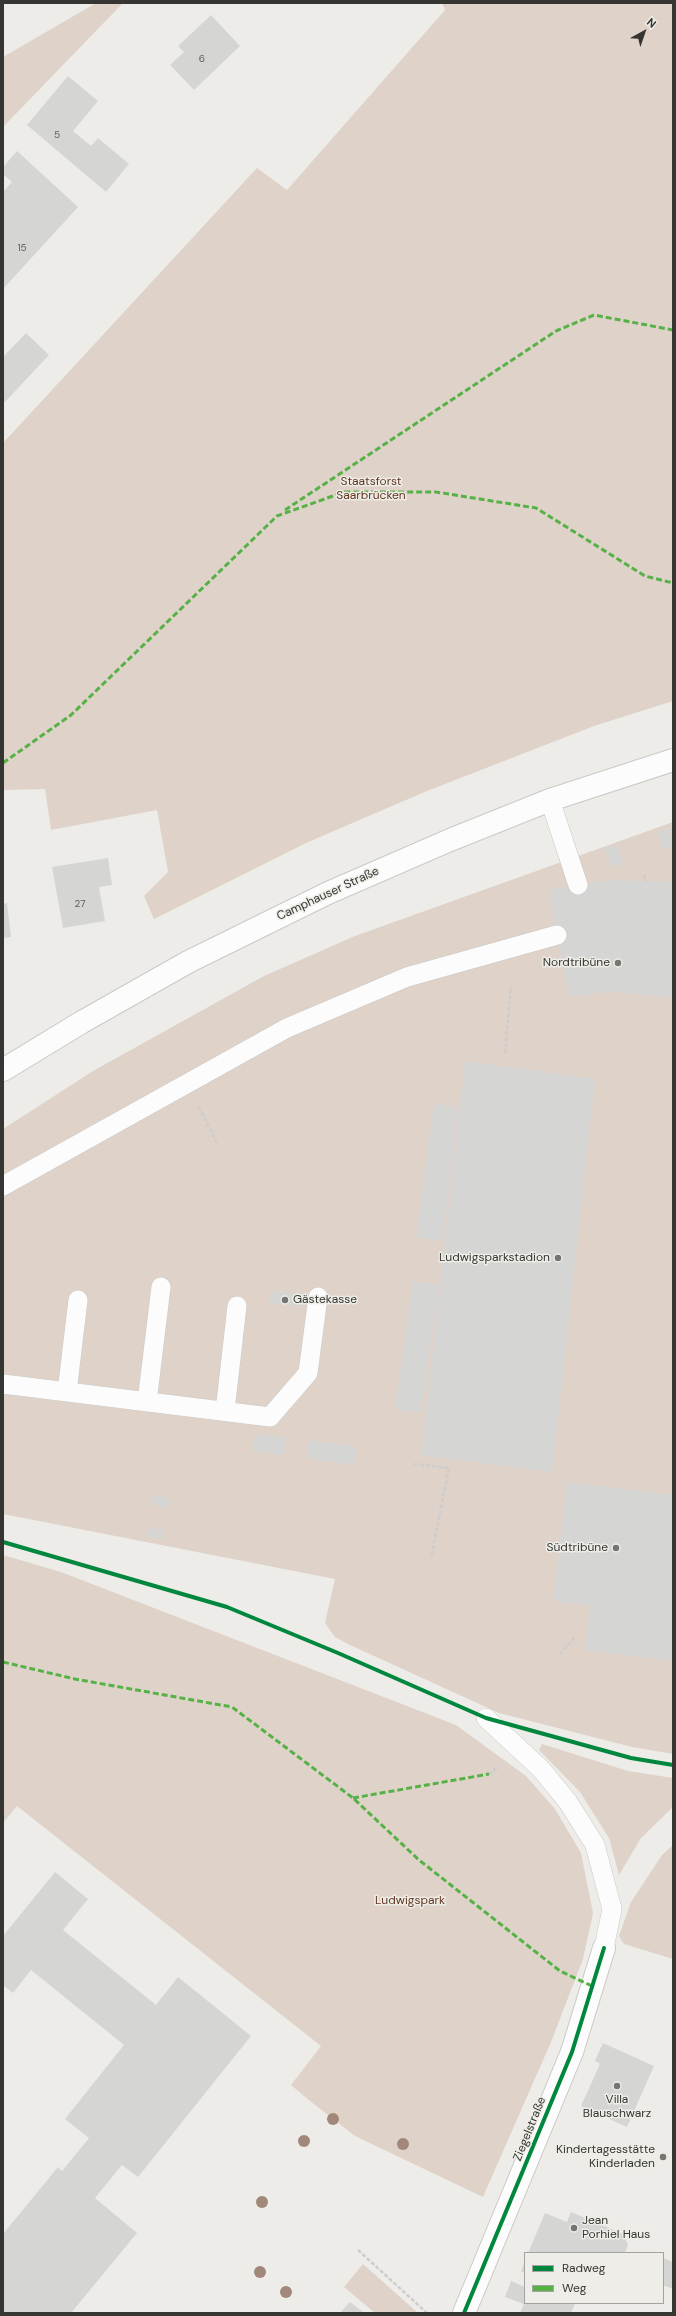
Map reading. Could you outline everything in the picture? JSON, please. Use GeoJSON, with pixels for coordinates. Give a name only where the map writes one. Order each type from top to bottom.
{"type":"FeatureCollection","features":[{"type":"Feature","properties":{"kind":"main road","name":"Camphauser Straße"},"geometry":{"type":"LineString","coordinates":[[3,1070],[82,1022],[188,962],[328,893],[450,840],[550,800],[673,760]]}},
{"type":"Feature","properties":{"kind":"main road","name":"Ziegelstraße"},"geometry":{"type":"LineString","coordinates":[[464,2313],[572,2052],[600,1967],[604,1948]]}},
{"type":"Feature","properties":{"kind":"lane"},"geometry":{"type":"LineString","coordinates":[[550,800],[578,885]]}},
{"type":"Feature","properties":{"kind":"lane"},"geometry":{"type":"LineString","coordinates":[[3,1186],[288,1028],[407,977],[557,936]]}},
{"type":"Feature","properties":{"kind":"lane"},"geometry":{"type":"LineString","coordinates":[[147,1402],[161,1287]]}},
{"type":"Feature","properties":{"kind":"lane"},"geometry":{"type":"LineString","coordinates":[[3,1384],[270,1417],[308,1373],[318,1297]]}},
{"type":"Feature","properties":{"kind":"lane"},"geometry":{"type":"LineString","coordinates":[[67,1392],[78,1300]]}},
{"type":"Feature","properties":{"kind":"lane"},"geometry":{"type":"LineString","coordinates":[[225,1411],[237,1306]]}},
{"type":"Feature","properties":{"kind":"lane"},"geometry":{"type":"LineString","coordinates":[[486,1718],[545,1775],[568,1802],[594,1845],[612,1909],[604,1948]]}},
{"type":"Feature","properties":{"kind":"path"},"geometry":{"type":"LineString","coordinates":[[644,875],[646,882]]}},
{"type":"Feature","properties":{"kind":"path"},"geometry":{"type":"LineString","coordinates":[[505,1053],[511,986]]}},
{"type":"Feature","properties":{"kind":"path"},"geometry":{"type":"LineString","coordinates":[[195,1100],[217,1143]]}},
{"type":"Feature","properties":{"kind":"path"},"geometry":{"type":"LineString","coordinates":[[414,1464],[449,1468],[431,1558]]}},
{"type":"Feature","properties":{"kind":"path"},"geometry":{"type":"LineString","coordinates":[[560,1654],[575,1637]]}},
{"type":"Feature","properties":{"kind":"path"},"geometry":{"type":"LineString","coordinates":[[358,2250],[428,2313]]}},
{"type":"Feature","properties":{"kind":"green space"},"geometry":{"type":"Polygon","coordinates":[[[96,3],[123,3],[3,127],[3,57],[96,3]]]}},
{"type":"Feature","properties":{"kind":"green space","name":"Staatsforst Saarbrücken"},"geometry":{"type":"Polygon","coordinates":[[[442,3],[673,3],[673,701],[594,726],[427,791],[306,843],[154,919],[144,896],[168,872],[157,810],[51,830],[45,789],[3,790],[3,443],[257,168],[287,190],[445,10],[442,3]]]}},
{"type":"Feature","properties":{"kind":"green space"},"geometry":{"type":"Polygon","coordinates":[[[673,822],[673,1754],[632,1747],[499,1713],[350,1645],[335,1637],[325,1623],[335,1579],[3,1514],[3,1129],[93,1071],[264,976],[355,936],[673,822]]]}},
{"type":"Feature","properties":{"kind":"green space","name":"Ludwigspark"},"geometry":{"type":"Polygon","coordinates":[[[3,1555],[61,1572],[456,1725],[526,1776],[555,1809],[581,1853],[593,1913],[583,1959],[551,2042],[483,2197],[355,2136],[310,2101],[291,2085],[321,2046],[17,1806],[3,1823],[3,1555]]]}},
{"type":"Feature","properties":{"kind":"green space"},"geometry":{"type":"Polygon","coordinates":[[[542,1744],[628,1771],[673,1778],[673,1807],[641,1838],[619,1875],[609,1838],[580,1792],[539,1750],[542,1744]]]}},
{"type":"Feature","properties":{"kind":"green space"},"geometry":{"type":"Polygon","coordinates":[[[673,1845],[673,1959],[624,1944],[619,1936],[631,1902],[662,1855],[673,1845]]]}},
{"type":"Feature","properties":{"kind":"green space"},"geometry":{"type":"Polygon","coordinates":[[[363,2264],[418,2313],[375,2313],[344,2287],[363,2264]]]}},
{"type":"Feature","properties":{"kind":"building"},"geometry":{"type":"Polygon","coordinates":[[[211,15],[240,46],[194,90],[170,65],[184,52],[178,46],[211,15]]]}},
{"type":"Feature","properties":{"kind":"building"},"geometry":{"type":"Polygon","coordinates":[[[68,76],[98,101],[73,131],[91,146],[98,138],[129,164],[106,192],[27,125],[68,76]]]}},
{"type":"Feature","properties":{"kind":"building"},"geometry":{"type":"Polygon","coordinates":[[[17,151],[78,207],[3,289],[3,192],[12,182],[3,174],[3,167],[17,151]]]}},
{"type":"Feature","properties":{"kind":"building"},"geometry":{"type":"Polygon","coordinates":[[[26,333],[49,355],[3,404],[3,357],[26,333]]]}},
{"type":"Feature","properties":{"kind":"building"},"geometry":{"type":"Polygon","coordinates":[[[669,828],[673,847],[663,850],[657,831],[669,828]]]}},
{"type":"Feature","properties":{"kind":"building"},"geometry":{"type":"Polygon","coordinates":[[[617,845],[623,863],[611,867],[605,849],[617,845]]]}},
{"type":"Feature","properties":{"kind":"building"},"geometry":{"type":"Polygon","coordinates":[[[108,858],[112,885],[99,887],[105,921],[63,928],[52,867],[108,858]]]}},
{"type":"Feature","properties":{"kind":"building","name":"Nordtribüne"},"geometry":{"type":"Polygon","coordinates":[[[608,880],[673,882],[673,998],[613,991],[569,997],[548,890],[608,880]]]}},
{"type":"Feature","properties":{"kind":"building"},"geometry":{"type":"Polygon","coordinates":[[[7,903],[11,937],[3,938],[3,904],[7,903]]]}},
{"type":"Feature","properties":{"kind":"building"},"geometry":{"type":"Polygon","coordinates":[[[465,1061],[595,1079],[552,1472],[421,1455],[465,1061]]]}},
{"type":"Feature","properties":{"kind":"building"},"geometry":{"type":"Polygon","coordinates":[[[434,1104],[458,1107],[443,1241],[416,1237],[434,1104]]]}},
{"type":"Feature","properties":{"kind":"building"},"geometry":{"type":"Polygon","coordinates":[[[413,1281],[439,1285],[421,1413],[395,1409],[413,1281]]]}},
{"type":"Feature","properties":{"kind":"building","name":"Gästekasse"},"geometry":{"type":"Polygon","coordinates":[[[271,1290],[301,1294],[299,1307],[269,1303],[271,1290]]]}},
{"type":"Feature","properties":{"kind":"building"},"geometry":{"type":"Polygon","coordinates":[[[255,1434],[286,1438],[284,1455],[252,1451],[255,1434]]]}},
{"type":"Feature","properties":{"kind":"building"},"geometry":{"type":"Polygon","coordinates":[[[309,1440],[357,1447],[354,1465],[306,1458],[309,1440]]]}},
{"type":"Feature","properties":{"kind":"building","name":"Südtribüne"},"geometry":{"type":"Polygon","coordinates":[[[567,1482],[673,1495],[673,1661],[585,1650],[590,1606],[553,1601],[567,1482]]]}},
{"type":"Feature","properties":{"kind":"building"},"geometry":{"type":"Polygon","coordinates":[[[153,1496],[170,1498],[169,1507],[152,1505],[153,1496]]]}},
{"type":"Feature","properties":{"kind":"building"},"geometry":{"type":"Polygon","coordinates":[[[148,1528],[164,1530],[163,1539],[146,1537],[148,1528]]]}},
{"type":"Feature","properties":{"kind":"building"},"geometry":{"type":"Polygon","coordinates":[[[55,1872],[88,1899],[63,1930],[156,2005],[178,1977],[251,2036],[138,2177],[122,2165],[95,2198],[137,2233],[71,2313],[3,2313],[3,2234],[58,2167],[62,2171],[89,2138],[65,2119],[124,2045],[31,1970],[13,1993],[3,1985],[3,1936],[55,1872]]]}},
{"type":"Feature","properties":{"kind":"building","name":"Villa Blauschwarz"},"geometry":{"type":"Polygon","coordinates":[[[603,2043],[654,2066],[627,2127],[581,2106],[600,2064],[595,2061],[603,2043]]]}},
{"type":"Feature","properties":{"kind":"building","name":"Jean Porhiel Haus"},"geometry":{"type":"Polygon","coordinates":[[[571,2212],[623,2234],[628,2245],[625,2252],[528,2252],[545,2213],[567,2222],[571,2212]]]}},
{"type":"Feature","properties":{"kind":"building"},"geometry":{"type":"Polygon","coordinates":[[[664,2258],[673,2262],[673,2289],[664,2285],[664,2258]]]}},
{"type":"Feature","properties":{"kind":"building"},"geometry":{"type":"Polygon","coordinates":[[[524,2264],[524,2272],[521,2271],[524,2264]]]}},
{"type":"Feature","properties":{"kind":"building"},"geometry":{"type":"Polygon","coordinates":[[[511,2281],[524,2287],[524,2304],[505,2297],[511,2281]]]}},
{"type":"Feature","properties":{"kind":"building"},"geometry":{"type":"Polygon","coordinates":[[[350,2302],[364,2313],[340,2313],[350,2302]]]}},
{"type":"Feature","properties":{"kind":"building"},"geometry":{"type":"Polygon","coordinates":[[[524,2304],[575,2304],[571,2313],[520,2313],[524,2304]]]}},
{"type":"Feature","properties":{"kind":"marked path"},"geometry":{"type":"LineString","coordinates":[[285,510],[556,331],[594,315],[673,330]]}},
{"type":"Feature","properties":{"kind":"marked path"},"geometry":{"type":"LineString","coordinates":[[3,763],[71,715],[277,516],[344,492],[436,492],[536,508],[645,576],[673,583]]}},
{"type":"Feature","properties":{"kind":"marked path"},"geometry":{"type":"LineString","coordinates":[[3,1662],[75,1679],[232,1707],[353,1798],[419,1860],[560,1971],[594,1987]]}},
{"type":"Feature","properties":{"kind":"marked path"},"geometry":{"type":"LineString","coordinates":[[353,1798],[489,1774]]}},
{"type":"Feature","properties":{"kind":"cycle path"},"geometry":{"type":"LineString","coordinates":[[3,1542],[227,1607],[338,1653],[486,1718],[631,1758],[673,1765]]}},
{"type":"Feature","properties":{"kind":"cycle path"},"geometry":{"type":"LineString","coordinates":[[464,2313],[572,2052],[604,1948]]}},
{"type":"Feature","properties":{"kind":"place","name":"Nordtribüne"},"geometry":{"type":"Point","coordinates":[618,963]}},
{"type":"Feature","properties":{"kind":"place","name":"Ludwigsparkstadion"},"geometry":{"type":"Point","coordinates":[558,1258]}},
{"type":"Feature","properties":{"kind":"place","name":"Gästekasse"},"geometry":{"type":"Point","coordinates":[285,1300]}},
{"type":"Feature","properties":{"kind":"place","name":"Südtribüne"},"geometry":{"type":"Point","coordinates":[616,1548]}},
{"type":"Feature","properties":{"kind":"place","name":"Villa Blauschwarz"},"geometry":{"type":"Point","coordinates":[617,2086]}},
{"type":"Feature","properties":{"kind":"place","name":"Kindertagesstätte Kinderladen"},"geometry":{"type":"Point","coordinates":[663,2157]}},
{"type":"Feature","properties":{"kind":"place","name":"Jean Porhiel Haus"},"geometry":{"type":"Point","coordinates":[574,2228]}}]}
